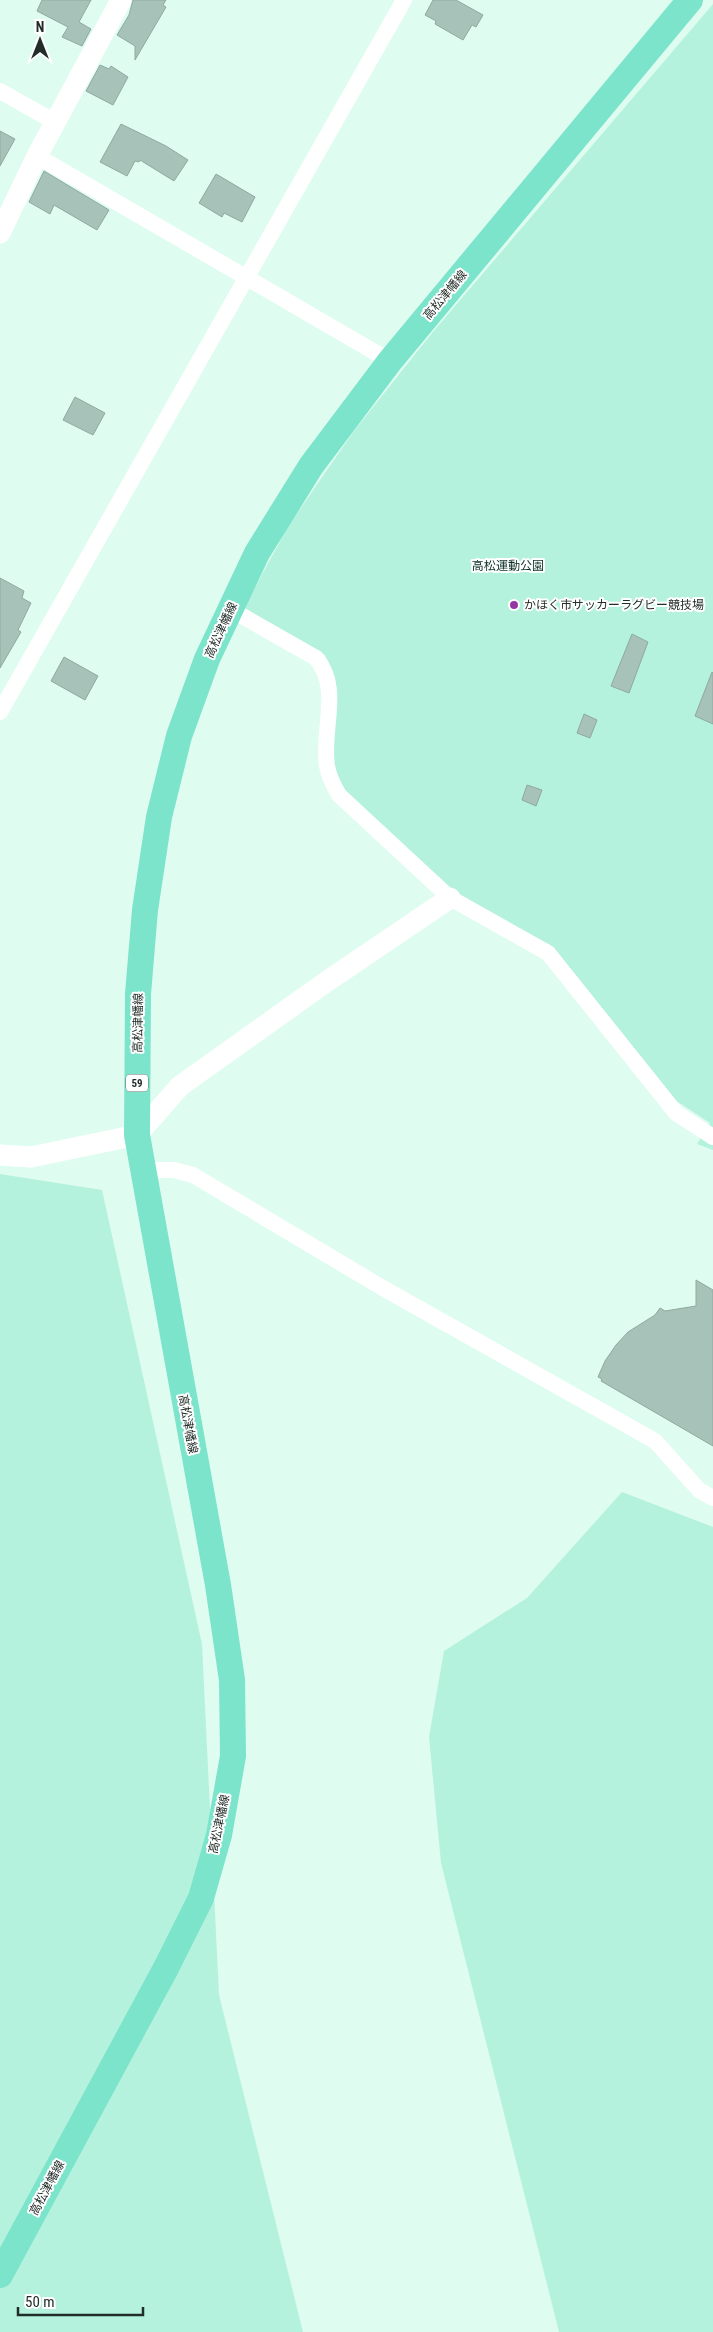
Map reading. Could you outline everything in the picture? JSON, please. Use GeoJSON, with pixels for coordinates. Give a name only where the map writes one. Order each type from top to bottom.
{"type":"FeatureCollection","features":[{"type":"Feature","properties":{"kind":"main road","name":"高松津幡線"},"geometry":{"type":"LineString","coordinates":[[0,2275],[166,1968],[200,1898],[219,1835],[232,1756],[232,1680],[218,1585],[136,1135],[138,994],[148,888],[159,817],[179,736],[206,659],[257,553],[311,466],[390,361],[690,0]]}},
{"type":"Feature","properties":{"kind":"street"},"geometry":{"type":"LineString","coordinates":[[0,233],[36,156],[121,0]]}},
{"type":"Feature","properties":{"kind":"street"},"geometry":{"type":"LineString","coordinates":[[0,712],[404,0]]}},
{"type":"Feature","properties":{"kind":"street"},"geometry":{"type":"LineString","coordinates":[[0,91],[55,122]]}},
{"type":"Feature","properties":{"kind":"street"},"geometry":{"type":"LineString","coordinates":[[36,156],[245,279],[390,361]]}},
{"type":"Feature","properties":{"kind":"street"},"geometry":{"type":"LineString","coordinates":[[230,609],[316,658],[324,668],[330,683],[326,765],[330,780],[339,794],[450,898],[548,953],[676,1113],[713,1136]]}},
{"type":"Feature","properties":{"kind":"street"},"geometry":{"type":"LineString","coordinates":[[0,1155],[31,1157],[64,1148],[136,1135],[180,1086],[342,971],[450,898]]}},
{"type":"Feature","properties":{"kind":"street"},"geometry":{"type":"LineString","coordinates":[[143,1170],[174,1170],[192,1174],[381,1287],[655,1441],[699,1490],[713,1498]]}},
{"type":"Feature","properties":{"kind":"green space","name":"高松運動公園"},"geometry":{"type":"Polygon","coordinates":[[[713,4],[713,1150],[697,1144],[710,1123],[675,1100],[554,949],[465,902],[341,791],[330,765],[337,690],[334,675],[325,655],[242,611],[289,525],[354,431],[432,333],[713,4]]]}},
{"type":"Feature","properties":{"kind":"green space"},"geometry":{"type":"Polygon","coordinates":[[[0,1174],[102,1190],[202,1644],[219,1995],[303,2332],[0,2332],[0,1174]]]}},
{"type":"Feature","properties":{"kind":"green space"},"geometry":{"type":"Polygon","coordinates":[[[622,1492],[713,1527],[713,2332],[559,2332],[441,1863],[429,1737],[444,1651],[527,1598],[622,1492]]]}},
{"type":"Feature","properties":{"kind":"building"},"geometry":{"type":"Polygon","coordinates":[[[42,0],[91,0],[79,22],[91,29],[82,46],[62,37],[68,27],[37,11],[42,0]]]}},
{"type":"Feature","properties":{"kind":"building"},"geometry":{"type":"Polygon","coordinates":[[[133,0],[166,0],[163,5],[166,7],[135,60],[135,46],[117,35],[129,15],[133,0]]]}},
{"type":"Feature","properties":{"kind":"building"},"geometry":{"type":"Polygon","coordinates":[[[433,0],[456,0],[483,15],[476,27],[472,25],[463,40],[435,24],[436,21],[425,15],[433,0]]]}},
{"type":"Feature","properties":{"kind":"building"},"geometry":{"type":"Polygon","coordinates":[[[100,65],[109,69],[111,66],[128,77],[113,105],[86,91],[100,65]]]}},
{"type":"Feature","properties":{"kind":"building"},"geometry":{"type":"Polygon","coordinates":[[[121,124],[166,146],[188,160],[174,181],[140,160],[139,162],[135,161],[127,176],[100,162],[121,124]]]}},
{"type":"Feature","properties":{"kind":"building"},"geometry":{"type":"Polygon","coordinates":[[[0,131],[15,139],[0,166],[0,131]]]}},
{"type":"Feature","properties":{"kind":"building"},"geometry":{"type":"Polygon","coordinates":[[[44,171],[109,210],[97,230],[54,205],[50,214],[29,202],[44,171]]]}},
{"type":"Feature","properties":{"kind":"building"},"geometry":{"type":"Polygon","coordinates":[[[216,174],[255,197],[242,222],[224,213],[222,217],[199,203],[216,174]]]}},
{"type":"Feature","properties":{"kind":"building"},"geometry":{"type":"Polygon","coordinates":[[[75,397],[105,413],[93,435],[63,420],[75,397]]]}},
{"type":"Feature","properties":{"kind":"building"},"geometry":{"type":"Polygon","coordinates":[[[0,578],[24,591],[22,598],[31,603],[18,630],[21,632],[0,668],[0,578]]]}},
{"type":"Feature","properties":{"kind":"building"},"geometry":{"type":"Polygon","coordinates":[[[632,634],[648,642],[629,693],[611,686],[632,634]]]}},
{"type":"Feature","properties":{"kind":"building"},"geometry":{"type":"Polygon","coordinates":[[[64,657],[98,676],[85,700],[51,681],[64,657]]]}},
{"type":"Feature","properties":{"kind":"building"},"geometry":{"type":"Polygon","coordinates":[[[713,673],[713,724],[695,716],[713,673]]]}},
{"type":"Feature","properties":{"kind":"building"},"geometry":{"type":"Polygon","coordinates":[[[584,714],[597,720],[590,738],[577,733],[584,714]]]}},
{"type":"Feature","properties":{"kind":"building"},"geometry":{"type":"Polygon","coordinates":[[[527,785],[542,790],[536,806],[522,800],[527,785]]]}},
{"type":"Feature","properties":{"kind":"building"},"geometry":{"type":"Polygon","coordinates":[[[696,1280],[713,1290],[713,1446],[601,1381],[602,1379],[598,1377],[605,1361],[616,1345],[628,1332],[655,1315],[660,1308],[665,1311],[696,1306],[696,1280]]]}},
{"type":"Feature","properties":{"kind":"place","name":"かほく市サッカーラグビー競技場"},"geometry":{"type":"Point","coordinates":[514,605]}}]}
